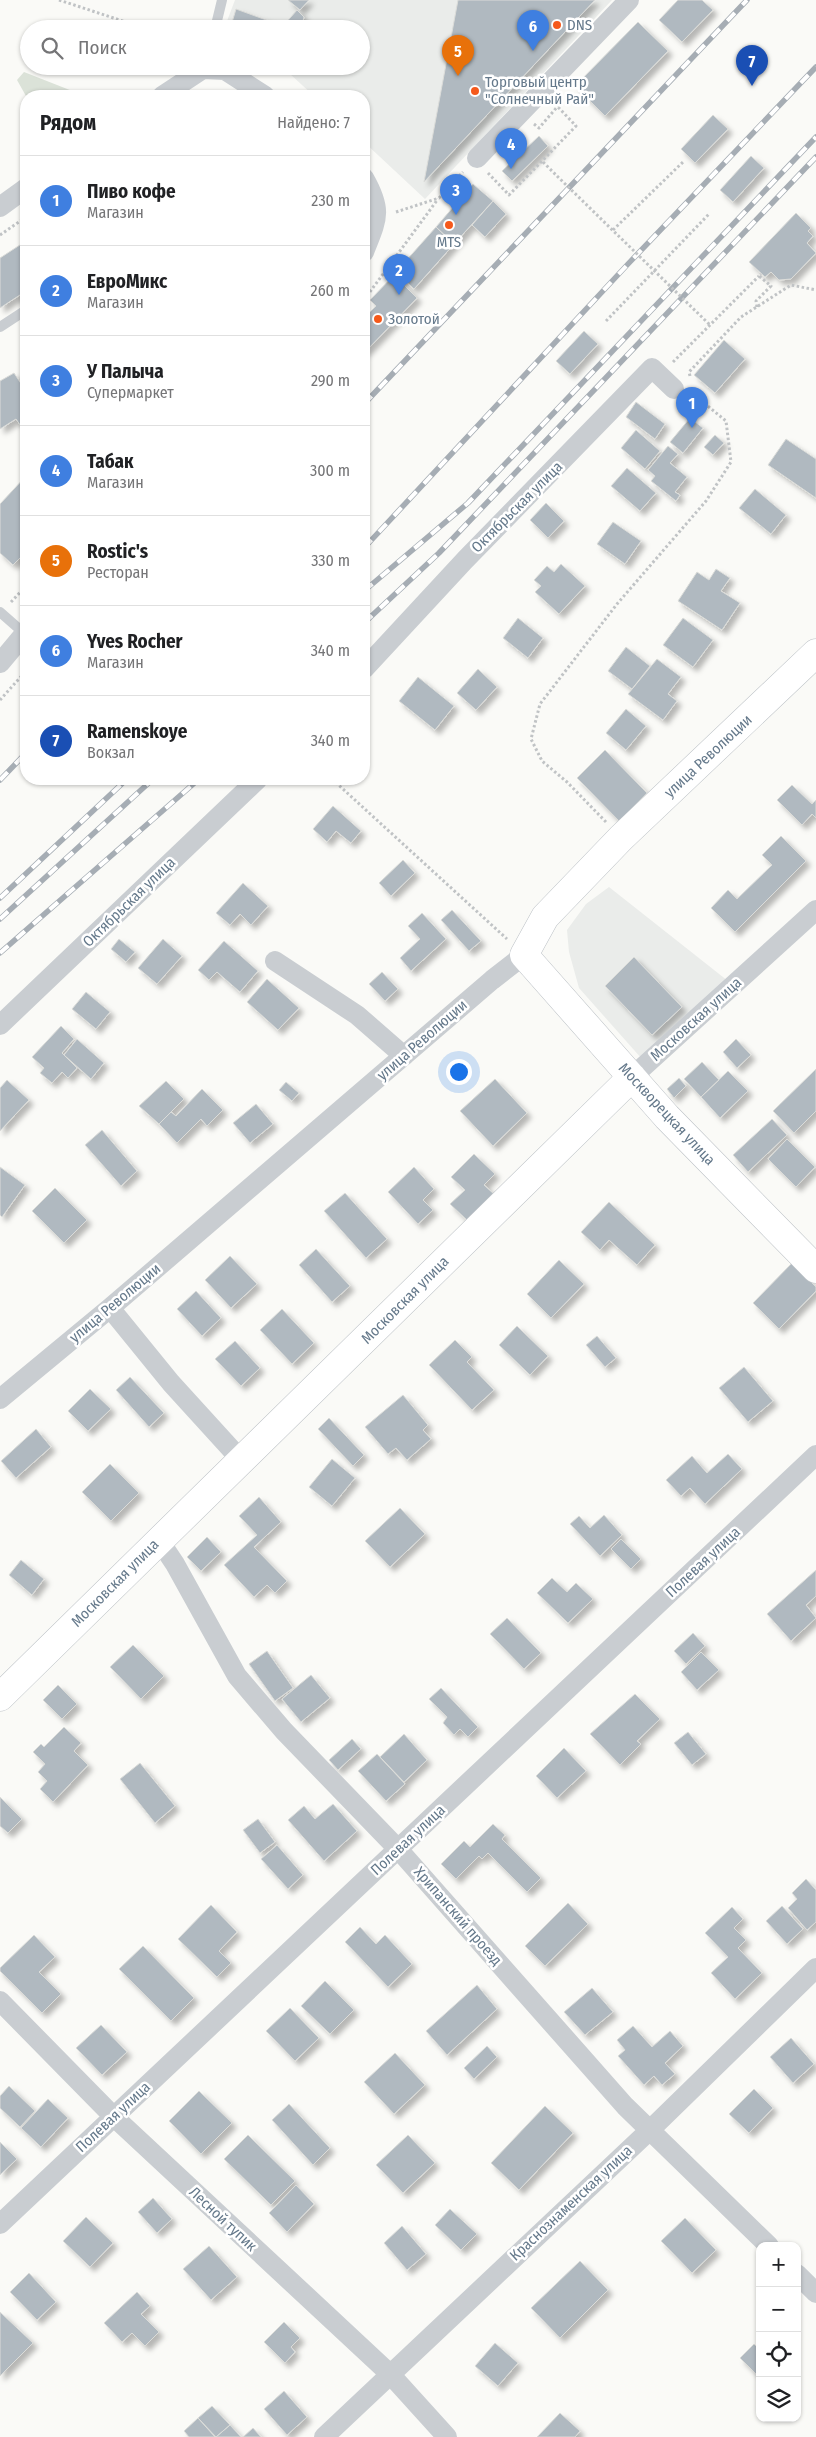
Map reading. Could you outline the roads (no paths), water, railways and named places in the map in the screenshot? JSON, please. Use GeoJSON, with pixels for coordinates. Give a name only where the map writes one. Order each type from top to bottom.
{"type":"FeatureCollection","features":[{"type":"Feature","properties":{"kind":"street"},"geometry":{"type":"LineString","coordinates":[[477,158],[629,0]]}},
{"type":"Feature","properties":{"kind":"street"},"geometry":{"type":"LineString","coordinates":[[171,90],[193,75]]}},
{"type":"Feature","properties":{"kind":"street"},"geometry":{"type":"LineString","coordinates":[[233,75],[256,90]]}},
{"type":"Feature","properties":{"kind":"street"},"geometry":{"type":"LineString","coordinates":[[370,188],[378,218],[370,237]]}},
{"type":"Feature","properties":{"kind":"street"},"geometry":{"type":"LineString","coordinates":[[0,207],[20,192]]}},
{"type":"Feature","properties":{"kind":"street","name":"Октябрьская улица"},"geometry":{"type":"LineString","coordinates":[[370,663],[465,560],[652,368],[685,387]]}},
{"type":"Feature","properties":{"kind":"street"},"geometry":{"type":"LineString","coordinates":[[0,663],[20,639]]}},
{"type":"Feature","properties":{"kind":"street","name":"улица Революции"},"geometry":{"type":"LineString","coordinates":[[0,1399],[110,1308],[524,955],[545,917],[621,838],[816,653]]}},
{"type":"Feature","properties":{"kind":"street","name":"Октябрьская улица"},"geometry":{"type":"LineString","coordinates":[[0,1025],[252,785]]}},
{"type":"Feature","properties":{"kind":"street","name":"Московская улица"},"geometry":{"type":"LineString","coordinates":[[0,1697],[632,1077],[816,910]]}},
{"type":"Feature","properties":{"kind":"street","name":"Москворецкая улица"},"geometry":{"type":"LineString","coordinates":[[524,955],[667,1117],[816,1269]]}},
{"type":"Feature","properties":{"kind":"street"},"geometry":{"type":"LineString","coordinates":[[275,961],[357,1015],[404,1056]]}},
{"type":"Feature","properties":{"kind":"street"},"geometry":{"type":"LineString","coordinates":[[110,1308],[171,1383],[242,1461]]}},
{"type":"Feature","properties":{"kind":"street","name":"Полевая улица"},"geometry":{"type":"LineString","coordinates":[[0,2224],[816,1455]]}},
{"type":"Feature","properties":{"kind":"street","name":"Хрипанский проезд"},"geometry":{"type":"LineString","coordinates":[[159,1540],[175,1564],[237,1676],[284,1731],[398,1849],[625,2106],[651,2129],[764,2242]]}},
{"type":"Feature","properties":{"kind":"street","name":"Краснознаменская улица"},"geometry":{"type":"LineString","coordinates":[[324,2437],[651,2129],[816,1968]]}},
{"type":"Feature","properties":{"kind":"street","name":"Лесной тупик"},"geometry":{"type":"LineString","coordinates":[[0,2001],[113,2116],[390,2374],[447,2437]]}},
{"type":"Feature","properties":{"kind":"street"},"geometry":{"type":"LineString","coordinates":[[801,2278],[816,2293]]}},
{"type":"Feature","properties":{"kind":"lane"},"geometry":{"type":"LineString","coordinates":[[217,20],[222,0]]}},
{"type":"Feature","properties":{"kind":"lane"},"geometry":{"type":"LineString","coordinates":[[0,327],[20,314]]}},
{"type":"Feature","properties":{"kind":"lane"},"geometry":{"type":"LineString","coordinates":[[0,613],[20,629]]}},
{"type":"Feature","properties":{"kind":"railway"},"geometry":{"type":"LineString","coordinates":[[370,398],[747,0]]}},
{"type":"Feature","properties":{"kind":"railway"},"geometry":{"type":"LineString","coordinates":[[370,542],[628,264],[816,67]]}},
{"type":"Feature","properties":{"kind":"railway"},"geometry":{"type":"LineString","coordinates":[[370,586],[468,503],[816,137]]}},
{"type":"Feature","properties":{"kind":"railway"},"geometry":{"type":"LineString","coordinates":[[370,617],[439,553],[816,157]]}},
{"type":"Feature","properties":{"kind":"railway"},"geometry":{"type":"LineString","coordinates":[[0,780],[20,759]]}},
{"type":"Feature","properties":{"kind":"railway"},"geometry":{"type":"LineString","coordinates":[[0,898],[121,785]]}},
{"type":"Feature","properties":{"kind":"railway"},"geometry":{"type":"LineString","coordinates":[[0,919],[146,785]]}},
{"type":"Feature","properties":{"kind":"railway"},"geometry":{"type":"LineString","coordinates":[[0,953],[192,785]]}},
{"type":"Feature","properties":{"kind":"place","name":"DNS"},"geometry":{"type":"Point","coordinates":[557,25]}},
{"type":"Feature","properties":{"kind":"place","name":"Yves Rocher"},"geometry":{"type":"Point","coordinates":[533,51]}},
{"type":"Feature","properties":{"kind":"place","name":"Rostic's"},"geometry":{"type":"Point","coordinates":[458,76]}},
{"type":"Feature","properties":{"kind":"place","name":"Ramenskoye"},"geometry":{"type":"Point","coordinates":[752,86]}},
{"type":"Feature","properties":{"kind":"place","name":"Торговый центр \"Солнечный Рай\""},"geometry":{"type":"Point","coordinates":[475,91]}},
{"type":"Feature","properties":{"kind":"place","name":"Табак"},"geometry":{"type":"Point","coordinates":[511,169]}},
{"type":"Feature","properties":{"kind":"place","name":"У Палыча"},"geometry":{"type":"Point","coordinates":[456,215]}},
{"type":"Feature","properties":{"kind":"place","name":"MTS"},"geometry":{"type":"Point","coordinates":[449,225]}},
{"type":"Feature","properties":{"kind":"place","name":"ЕвроМикс"},"geometry":{"type":"Point","coordinates":[399,295]}},
{"type":"Feature","properties":{"kind":"place","name":"Золотой"},"geometry":{"type":"Point","coordinates":[378,319]}},
{"type":"Feature","properties":{"kind":"place","name":"Пиво кофе"},"geometry":{"type":"Point","coordinates":[692,428]}}]}
